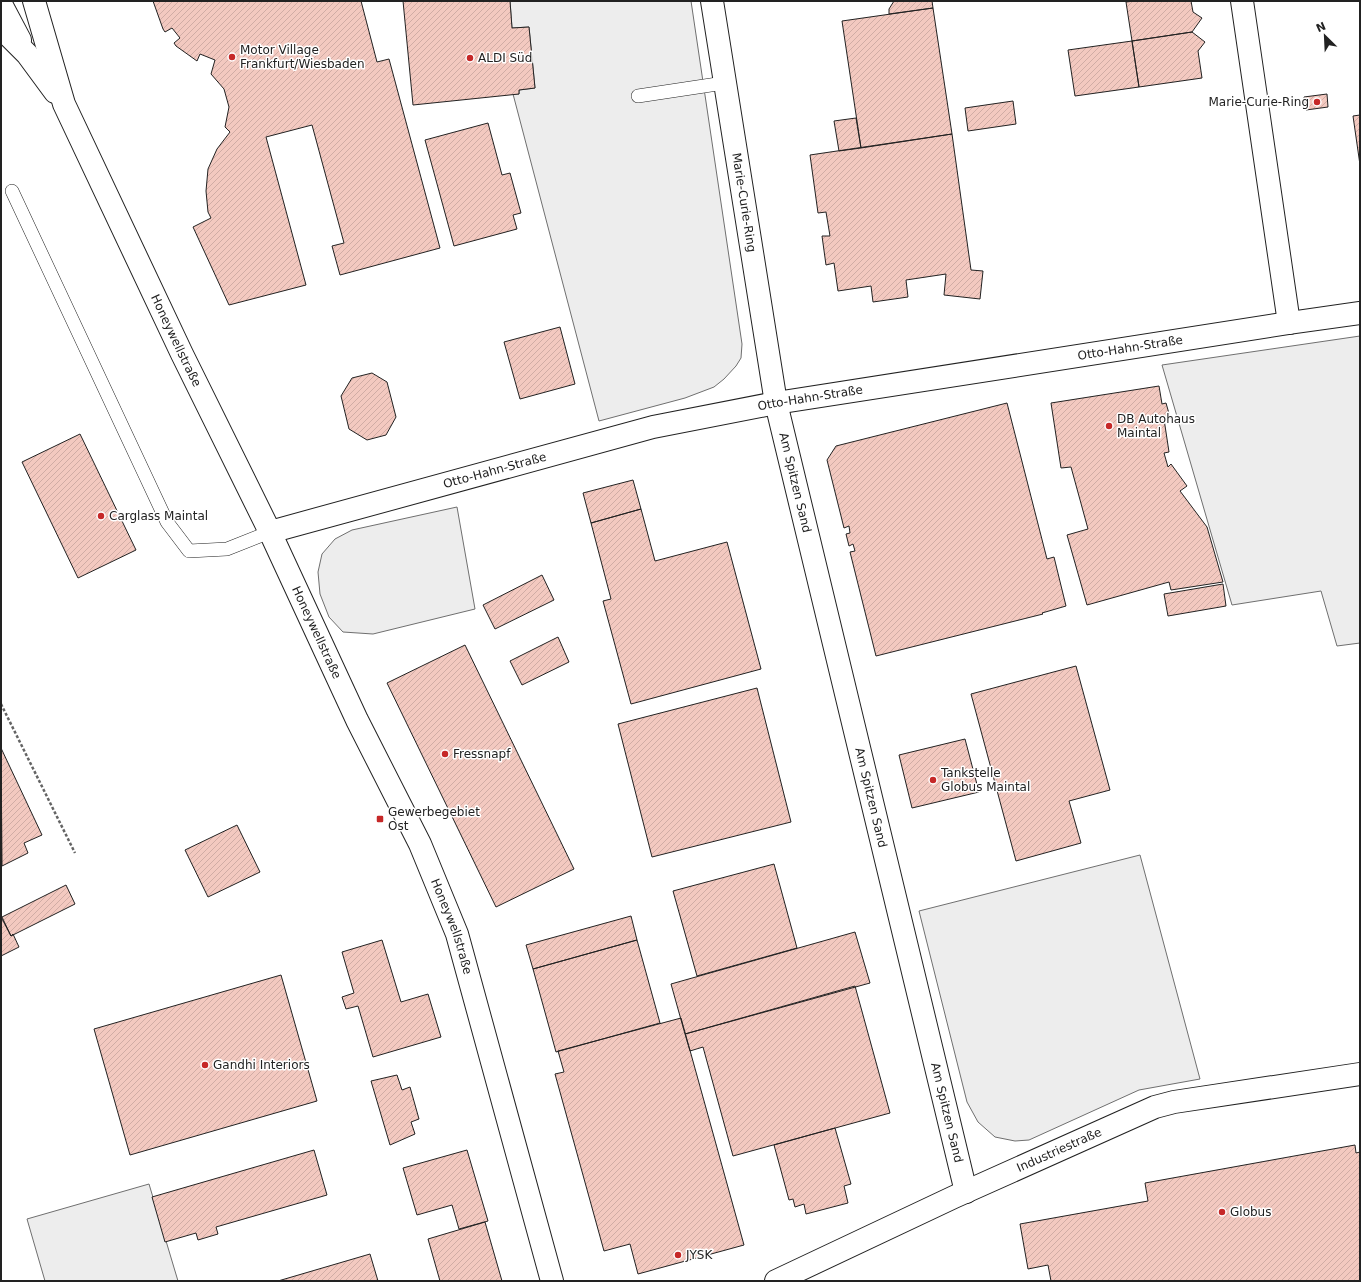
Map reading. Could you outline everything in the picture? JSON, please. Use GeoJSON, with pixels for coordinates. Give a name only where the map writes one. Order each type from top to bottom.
{"type":"FeatureCollection","features":[{"type":"Feature","properties":{"kind":"street","name":"Honeywellstraße"},"geometry":{"type":"LineString","coordinates":[[34,1],[64,104],[182,354],[270,532],[332,668],[420,844],[452,921],[552,1281]]}},
{"type":"Feature","properties":{"kind":"street","name":"Marie-Curie-Ring"},"geometry":{"type":"LineString","coordinates":[[712,1],[776,403]]}},
{"type":"Feature","properties":{"kind":"street"},"geometry":{"type":"LineString","coordinates":[[1242,1],[1289,322]]}},
{"type":"Feature","properties":{"kind":"street"},"geometry":{"type":"LineString","coordinates":[[1,4],[27,54]]}},
{"type":"Feature","properties":{"kind":"street"},"geometry":{"type":"LineString","coordinates":[[1,28],[27,54],[64,104]]}},
{"type":"Feature","properties":{"kind":"street","name":"Otto-Hahn-Straße"},"geometry":{"type":"LineString","coordinates":[[270,532],[653,427],[776,403],[1289,322],[1360,313]]}},
{"type":"Feature","properties":{"kind":"street","name":"Am Spitzen Sand"},"geometry":{"type":"LineString","coordinates":[[776,403],[966,1192]]}},
{"type":"Feature","properties":{"kind":"street","name":"Industriestraße"},"geometry":{"type":"LineString","coordinates":[[776,1281],[966,1192],[1155,1107],[1174,1102],[1360,1074]]}},
{"type":"Feature","properties":{"kind":"lane"},"geometry":{"type":"LineString","coordinates":[[638,96],[724,83]]}},
{"type":"Feature","properties":{"kind":"lane"},"geometry":{"type":"LineString","coordinates":[[12,191],[167,522],[189,551],[227,549],[270,532]]}},
{"type":"Feature","properties":{"kind":"path"},"geometry":{"type":"LineString","coordinates":[[1,704],[75,853]]}},
{"type":"Feature","properties":{"kind":"shaded area"},"geometry":{"type":"Polygon","coordinates":[[[510,1],[691,1],[742,344],[741,358],[736,366],[714,387],[685,398],[599,421],[513,94],[519,94],[519,90],[535,88],[529,27],[512,28],[510,1]]]}},
{"type":"Feature","properties":{"kind":"shaded area"},"geometry":{"type":"Polygon","coordinates":[[[1360,336],[1360,643],[1337,646],[1321,591],[1232,605],[1162,365],[1360,336]]]}},
{"type":"Feature","properties":{"kind":"shaded area"},"geometry":{"type":"Polygon","coordinates":[[[457,507],[475,609],[373,634],[343,632],[329,617],[320,594],[318,572],[322,554],[335,539],[352,530],[457,507]]]}},
{"type":"Feature","properties":{"kind":"shaded area"},"geometry":{"type":"Polygon","coordinates":[[[1140,855],[1200,1079],[1139,1090],[1029,1140],[1015,1141],[995,1137],[978,1122],[967,1102],[919,911],[1140,855]]]}},
{"type":"Feature","properties":{"kind":"shaded area"},"geometry":{"type":"Polygon","coordinates":[[[149,1184],[178,1281],[45,1281],[27,1219],[149,1184]]]}},
{"type":"Feature","properties":{"kind":"building"},"geometry":{"type":"Polygon","coordinates":[[[153,1],[361,1],[377,62],[389,59],[440,248],[340,275],[332,246],[344,243],[312,125],[266,137],[306,285],[229,305],[193,227],[211,218],[208,212],[206,191],[208,169],[217,149],[230,132],[225,127],[229,107],[224,89],[211,74],[215,60],[200,54],[197,61],[176,46],[174,43],[180,38],[172,28],[165,32],[153,1]]]}},
{"type":"Feature","properties":{"kind":"building","name":"ALDI Süd"},"geometry":{"type":"Polygon","coordinates":[[[403,1],[510,1],[512,28],[529,27],[535,88],[519,90],[519,94],[413,105],[403,1]]]}},
{"type":"Feature","properties":{"kind":"building"},"geometry":{"type":"Polygon","coordinates":[[[894,1],[932,1],[933,8],[889,14],[889,9],[894,1]]]}},
{"type":"Feature","properties":{"kind":"building"},"geometry":{"type":"Polygon","coordinates":[[[1191,1],[1193,12],[1202,18],[1192,32],[1132,41],[1126,2],[1191,1]]]}},
{"type":"Feature","properties":{"kind":"building"},"geometry":{"type":"Polygon","coordinates":[[[933,8],[952,134],[861,148],[842,21],[933,8]]]}},
{"type":"Feature","properties":{"kind":"building"},"geometry":{"type":"Polygon","coordinates":[[[1192,32],[1205,42],[1198,51],[1202,78],[1139,87],[1132,41],[1192,32]]]}},
{"type":"Feature","properties":{"kind":"building"},"geometry":{"type":"Polygon","coordinates":[[[1132,41],[1139,87],[1075,96],[1068,50],[1132,41]]]}},
{"type":"Feature","properties":{"kind":"building","name":"Marie-Curie-Ring"},"geometry":{"type":"Polygon","coordinates":[[[1327,94],[1328,107],[1306,110],[1304,97],[1327,94]]]}},
{"type":"Feature","properties":{"kind":"building"},"geometry":{"type":"Polygon","coordinates":[[[1013,101],[1016,124],[968,131],[965,108],[1013,101]]]}},
{"type":"Feature","properties":{"kind":"building"},"geometry":{"type":"Polygon","coordinates":[[[1360,115],[1360,165],[1353,116],[1360,115]]]}},
{"type":"Feature","properties":{"kind":"building"},"geometry":{"type":"Polygon","coordinates":[[[856,118],[861,148],[839,151],[834,121],[856,118]]]}},
{"type":"Feature","properties":{"kind":"building"},"geometry":{"type":"Polygon","coordinates":[[[488,123],[502,175],[510,173],[521,213],[513,215],[517,229],[454,246],[425,140],[488,123]]]}},
{"type":"Feature","properties":{"kind":"building"},"geometry":{"type":"Polygon","coordinates":[[[952,134],[971,270],[983,271],[980,299],[944,295],[946,274],[906,280],[908,297],[873,302],[871,286],[838,291],[834,263],[826,265],[822,236],[830,236],[826,212],[818,213],[810,155],[952,134]]]}},
{"type":"Feature","properties":{"kind":"building"},"geometry":{"type":"Polygon","coordinates":[[[560,327],[575,384],[520,399],[504,342],[560,327]]]}},
{"type":"Feature","properties":{"kind":"building"},"geometry":{"type":"Polygon","coordinates":[[[372,373],[387,382],[396,417],[386,435],[367,440],[349,429],[341,396],[352,378],[372,373]]]}},
{"type":"Feature","properties":{"kind":"building"},"geometry":{"type":"Polygon","coordinates":[[[1159,386],[1162,404],[1166,403],[1170,417],[1173,418],[1164,419],[1169,452],[1164,453],[1168,467],[1171,464],[1187,486],[1180,491],[1207,527],[1223,582],[1171,590],[1169,582],[1087,605],[1067,535],[1088,529],[1071,467],[1061,468],[1051,403],[1159,386]]]}},
{"type":"Feature","properties":{"kind":"building"},"geometry":{"type":"Polygon","coordinates":[[[1007,403],[1047,559],[1054,557],[1066,606],[1042,613],[1043,614],[876,656],[850,552],[855,551],[853,544],[849,546],[846,534],[850,533],[849,526],[844,528],[827,460],[836,446],[1007,403]]]}},
{"type":"Feature","properties":{"kind":"building"},"geometry":{"type":"Polygon","coordinates":[[[80,434],[136,550],[78,578],[22,462],[80,434]]]}},
{"type":"Feature","properties":{"kind":"building"},"geometry":{"type":"Polygon","coordinates":[[[633,480],[641,509],[591,523],[583,493],[633,480]]]}},
{"type":"Feature","properties":{"kind":"building"},"geometry":{"type":"Polygon","coordinates":[[[641,509],[655,561],[727,542],[761,669],[631,704],[603,601],[611,599],[591,523],[641,509]]]}},
{"type":"Feature","properties":{"kind":"building"},"geometry":{"type":"Polygon","coordinates":[[[542,575],[554,600],[495,629],[483,605],[542,575]]]}},
{"type":"Feature","properties":{"kind":"building"},"geometry":{"type":"Polygon","coordinates":[[[1223,584],[1226,606],[1168,616],[1164,594],[1223,584]]]}},
{"type":"Feature","properties":{"kind":"building"},"geometry":{"type":"Polygon","coordinates":[[[558,637],[569,662],[522,685],[510,661],[558,637]]]}},
{"type":"Feature","properties":{"kind":"building"},"geometry":{"type":"Polygon","coordinates":[[[465,645],[574,869],[496,907],[387,683],[465,645]]]}},
{"type":"Feature","properties":{"kind":"building"},"geometry":{"type":"Polygon","coordinates":[[[1076,666],[1110,790],[1069,801],[1081,843],[1016,861],[971,694],[1076,666]]]}},
{"type":"Feature","properties":{"kind":"building"},"geometry":{"type":"Polygon","coordinates":[[[757,688],[791,822],[652,857],[618,724],[757,688]]]}},
{"type":"Feature","properties":{"kind":"building"},"geometry":{"type":"Polygon","coordinates":[[[965,739],[979,792],[912,808],[899,755],[965,739]]]}},
{"type":"Feature","properties":{"kind":"building"},"geometry":{"type":"Polygon","coordinates":[[[1,748],[42,835],[24,843],[28,853],[2,866],[1,748]]]}},
{"type":"Feature","properties":{"kind":"building"},"geometry":{"type":"Polygon","coordinates":[[[237,825],[260,872],[208,897],[185,850],[237,825]]]}},
{"type":"Feature","properties":{"kind":"building"},"geometry":{"type":"Polygon","coordinates":[[[774,864],[797,948],[697,976],[673,891],[774,864]]]}},
{"type":"Feature","properties":{"kind":"building"},"geometry":{"type":"Polygon","coordinates":[[[66,885],[75,904],[11,936],[2,917],[66,885]]]}},
{"type":"Feature","properties":{"kind":"building"},"geometry":{"type":"Polygon","coordinates":[[[631,916],[637,940],[533,969],[526,945],[631,916]]]}},
{"type":"Feature","properties":{"kind":"building"},"geometry":{"type":"Polygon","coordinates":[[[1,917],[11,936],[13,934],[19,947],[1,956],[1,917]]]}},
{"type":"Feature","properties":{"kind":"building"},"geometry":{"type":"Polygon","coordinates":[[[855,932],[870,983],[685,1034],[671,984],[855,932]]]}},
{"type":"Feature","properties":{"kind":"building"},"geometry":{"type":"Polygon","coordinates":[[[382,940],[401,1002],[428,994],[441,1037],[373,1057],[358,1006],[346,1009],[342,997],[354,993],[342,952],[382,940]]]}},
{"type":"Feature","properties":{"kind":"building"},"geometry":{"type":"Polygon","coordinates":[[[637,940],[660,1023],[556,1052],[533,969],[637,940]]]}},
{"type":"Feature","properties":{"kind":"building","name":"Gandhi Interiors"},"geometry":{"type":"Polygon","coordinates":[[[281,975],[317,1101],[130,1155],[94,1029],[281,975]]]}},
{"type":"Feature","properties":{"kind":"building"},"geometry":{"type":"Polygon","coordinates":[[[855,986],[890,1113],[733,1156],[703,1047],[690,1051],[685,1034],[855,986]]]}},
{"type":"Feature","properties":{"kind":"building"},"geometry":{"type":"Polygon","coordinates":[[[681,1018],[744,1245],[638,1274],[630,1244],[604,1251],[555,1074],[564,1072],[558,1051],[681,1018]]]}},
{"type":"Feature","properties":{"kind":"building"},"geometry":{"type":"Polygon","coordinates":[[[397,1075],[402,1090],[410,1087],[419,1119],[411,1122],[415,1134],[390,1145],[371,1081],[397,1075]]]}},
{"type":"Feature","properties":{"kind":"building"},"geometry":{"type":"Polygon","coordinates":[[[835,1128],[851,1184],[844,1186],[848,1203],[806,1214],[804,1204],[795,1207],[793,1199],[789,1200],[774,1145],[835,1128]]]}},
{"type":"Feature","properties":{"kind":"building","name":"Globus"},"geometry":{"type":"Polygon","coordinates":[[[1355,1145],[1356,1153],[1360,1152],[1360,1281],[1051,1281],[1048,1265],[1028,1269],[1020,1224],[1148,1201],[1145,1183],[1355,1145]]]}},
{"type":"Feature","properties":{"kind":"building"},"geometry":{"type":"Polygon","coordinates":[[[314,1150],[327,1195],[216,1227],[218,1234],[198,1240],[196,1233],[165,1242],[152,1197],[314,1150]]]}},
{"type":"Feature","properties":{"kind":"building"},"geometry":{"type":"Polygon","coordinates":[[[467,1150],[488,1221],[459,1229],[452,1205],[417,1215],[403,1168],[467,1150]]]}},
{"type":"Feature","properties":{"kind":"building"},"geometry":{"type":"Polygon","coordinates":[[[485,1222],[502,1281],[440,1281],[428,1239],[485,1222]]]}},
{"type":"Feature","properties":{"kind":"building"},"geometry":{"type":"Polygon","coordinates":[[[370,1254],[378,1281],[278,1281],[370,1254]]]}},
{"type":"Feature","properties":{"kind":"place","name":"Motor Village Frankfurt/Wiesbaden"},"geometry":{"type":"Point","coordinates":[232,57]}},
{"type":"Feature","properties":{"kind":"place","name":"ALDI Süd"},"geometry":{"type":"Point","coordinates":[470,58]}},
{"type":"Feature","properties":{"kind":"place","name":"Marie-Curie-Ring"},"geometry":{"type":"Point","coordinates":[1317,102]}},
{"type":"Feature","properties":{"kind":"place","name":"DB Autohaus Maintal"},"geometry":{"type":"Point","coordinates":[1109,426]}},
{"type":"Feature","properties":{"kind":"place","name":"Carglass Maintal"},"geometry":{"type":"Point","coordinates":[101,516]}},
{"type":"Feature","properties":{"kind":"place","name":"Fressnapf"},"geometry":{"type":"Point","coordinates":[445,754]}},
{"type":"Feature","properties":{"kind":"place","name":"Tankstelle Globus Maintal"},"geometry":{"type":"Point","coordinates":[933,780]}},
{"type":"Feature","properties":{"kind":"place","name":"Gewerbegebiet Ost"},"geometry":{"type":"Point","coordinates":[380,819]}},
{"type":"Feature","properties":{"kind":"place","name":"Gandhi Interiors"},"geometry":{"type":"Point","coordinates":[205,1065]}},
{"type":"Feature","properties":{"kind":"place","name":"Globus"},"geometry":{"type":"Point","coordinates":[1222,1212]}},
{"type":"Feature","properties":{"kind":"place","name":"JYSK"},"geometry":{"type":"Point","coordinates":[678,1255]}}]}
